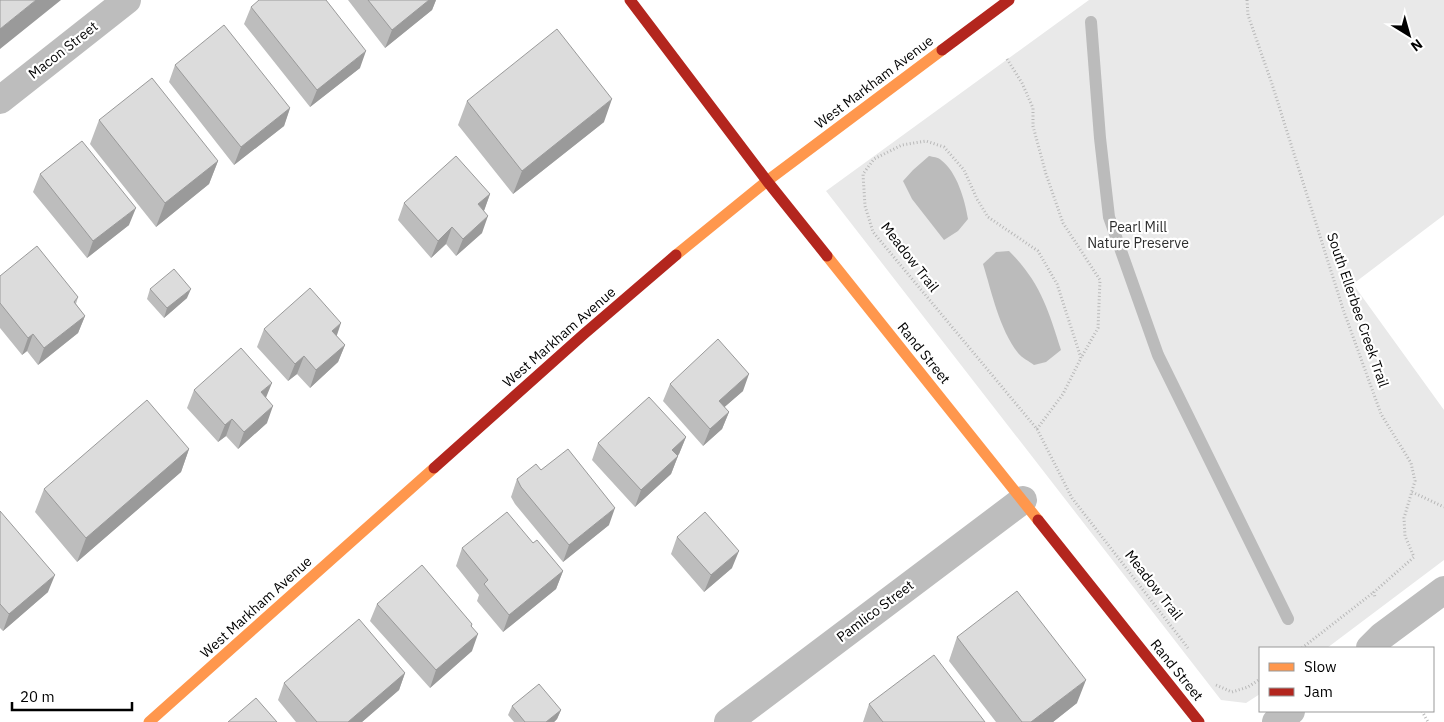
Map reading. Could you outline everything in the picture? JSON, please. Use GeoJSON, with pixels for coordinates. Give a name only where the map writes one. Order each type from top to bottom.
{"type":"FeatureCollection","features":[{"type":"Feature","properties":{"kind":"street","name":"Macon Street"},"geometry":{"type":"LineString","coordinates":[[0,100],[127,0]]}},
{"type":"Feature","properties":{"kind":"street","name":"Rand Street"},"geometry":{"type":"LineString","coordinates":[[630,0],[768,180],[1199,722]]}},
{"type":"Feature","properties":{"kind":"street","name":"West Markham Avenue"},"geometry":{"type":"LineString","coordinates":[[149,722],[584,334],[704,231],[768,180],[1009,0]]}},
{"type":"Feature","properties":{"kind":"street","name":"Pamlico Street"},"geometry":{"type":"LineString","coordinates":[[728,722],[1023,500]]}},
{"type":"Feature","properties":{"kind":"street"},"geometry":{"type":"LineString","coordinates":[[1371,647],[1382,636],[1444,590]]}},
{"type":"Feature","properties":{"kind":"street"},"geometry":{"type":"LineString","coordinates":[[1276,722],[1290,712]]}},
{"type":"Feature","properties":{"kind":"path","name":"South Ellerbee Creek Trail"},"geometry":{"type":"LineString","coordinates":[[1247,0],[1248,15],[1275,93],[1343,309],[1381,414],[1411,462],[1415,481],[1404,518],[1404,527],[1405,536],[1414,557],[1374,592]]}},
{"type":"Feature","properties":{"kind":"path"},"geometry":{"type":"LineString","coordinates":[[1007,59],[1022,83],[1033,108],[1032,126],[1063,224],[1100,280],[1098,328],[1063,394],[1037,429]]}},
{"type":"Feature","properties":{"kind":"path","name":"Meadow Trail"},"geometry":{"type":"LineString","coordinates":[[1081,358],[1057,284],[1038,251],[988,217],[977,199],[964,170],[944,147],[926,141],[902,145],[874,159],[863,174],[865,206],[873,232],[1037,429],[1072,498],[1192,654]]}},
{"type":"Feature","properties":{"kind":"path"},"geometry":{"type":"LineString","coordinates":[[1412,492],[1444,508]]}},
{"type":"Feature","properties":{"kind":"path"},"geometry":{"type":"LineString","coordinates":[[1303,647],[1374,592],[1376,600]]}},
{"type":"Feature","properties":{"kind":"path"},"geometry":{"type":"LineString","coordinates":[[1210,677],[1216,685],[1232,692],[1248,687],[1259,680]]}},
{"type":"Feature","properties":{"kind":"green space","name":"Pearl Mill Nature Preserve"},"geometry":{"type":"Polygon","coordinates":[[[1089,0],[1444,0],[1444,215],[1353,284],[1444,410],[1444,560],[1328,647],[1259,647],[1259,695],[1246,703],[1221,700],[826,191],[1089,0]]]}},
{"type":"Feature","properties":{"kind":"shaded area"},"geometry":{"type":"Polygon","coordinates":[[[929,156],[940,159],[952,172],[965,203],[968,219],[958,231],[944,240],[912,199],[903,181],[929,156]]]}},
{"type":"Feature","properties":{"kind":"shaded area"},"geometry":{"type":"Polygon","coordinates":[[[1009,251],[1020,262],[1036,285],[1047,309],[1061,350],[1046,362],[1034,365],[1020,355],[1011,343],[997,310],[983,264],[996,252],[1009,251]]]}},
{"type":"Feature","properties":{"kind":"building"},"geometry":{"type":"Polygon","coordinates":[[[0,0],[36,0],[0,29],[0,0]]]}},
{"type":"Feature","properties":{"kind":"building"},"geometry":{"type":"Polygon","coordinates":[[[259,0],[326,0],[366,51],[317,90],[251,7],[259,0]]]}},
{"type":"Feature","properties":{"kind":"building"},"geometry":{"type":"Polygon","coordinates":[[[368,0],[429,0],[392,30],[368,0]]]}},
{"type":"Feature","properties":{"kind":"building"},"geometry":{"type":"Polygon","coordinates":[[[224,25],[290,108],[241,147],[175,65],[224,25]]]}},
{"type":"Feature","properties":{"kind":"building"},"geometry":{"type":"Polygon","coordinates":[[[557,29],[612,99],[522,171],[467,101],[557,29]]]}},
{"type":"Feature","properties":{"kind":"building"},"geometry":{"type":"Polygon","coordinates":[[[152,78],[218,161],[165,203],[99,120],[152,78]]]}},
{"type":"Feature","properties":{"kind":"building"},"geometry":{"type":"Polygon","coordinates":[[[82,141],[136,208],[93,241],[40,174],[82,141]]]}},
{"type":"Feature","properties":{"kind":"building"},"geometry":{"type":"Polygon","coordinates":[[[456,156],[490,194],[478,204],[488,216],[463,239],[452,227],[438,241],[404,203],[456,156]]]}},
{"type":"Feature","properties":{"kind":"building"},"geometry":{"type":"Polygon","coordinates":[[[37,246],[78,297],[74,302],[85,316],[44,348],[33,334],[28,338],[0,303],[0,276],[37,246]]]}},
{"type":"Feature","properties":{"kind":"building"},"geometry":{"type":"Polygon","coordinates":[[[174,269],[191,289],[167,308],[150,289],[174,269]]]}},
{"type":"Feature","properties":{"kind":"building"},"geometry":{"type":"Polygon","coordinates":[[[310,288],[341,323],[332,331],[345,345],[316,370],[304,356],[295,364],[264,329],[310,288]]]}},
{"type":"Feature","properties":{"kind":"building"},"geometry":{"type":"Polygon","coordinates":[[[718,339],[749,374],[719,401],[729,412],[710,429],[670,384],[718,339]]]}},
{"type":"Feature","properties":{"kind":"building"},"geometry":{"type":"Polygon","coordinates":[[[241,348],[272,383],[261,392],[273,406],[244,432],[232,419],[225,425],[194,390],[241,348]]]}},
{"type":"Feature","properties":{"kind":"building"},"geometry":{"type":"Polygon","coordinates":[[[649,397],[686,437],[672,450],[678,456],[641,490],[598,443],[649,397]]]}},
{"type":"Feature","properties":{"kind":"building"},"geometry":{"type":"Polygon","coordinates":[[[147,400],[189,449],[86,538],[44,489],[147,400]]]}},
{"type":"Feature","properties":{"kind":"building"},"geometry":{"type":"Polygon","coordinates":[[[568,449],[615,508],[569,545],[521,487],[517,479],[536,464],[541,470],[568,449]]]}},
{"type":"Feature","properties":{"kind":"building"},"geometry":{"type":"Polygon","coordinates":[[[0,511],[55,575],[9,614],[0,604],[0,511]]]}},
{"type":"Feature","properties":{"kind":"building"},"geometry":{"type":"Polygon","coordinates":[[[507,512],[533,543],[537,540],[563,571],[509,615],[484,584],[488,580],[462,548],[507,512]]]}},
{"type":"Feature","properties":{"kind":"building"},"geometry":{"type":"Polygon","coordinates":[[[705,512],[739,551],[711,575],[677,537],[705,512]]]}},
{"type":"Feature","properties":{"kind":"building"},"geometry":{"type":"Polygon","coordinates":[[[422,565],[472,624],[471,626],[478,634],[436,670],[377,604],[422,565]]]}},
{"type":"Feature","properties":{"kind":"building"},"geometry":{"type":"Polygon","coordinates":[[[1017,591],[1086,680],[1031,722],[1022,722],[957,637],[1017,591]]]}},
{"type":"Feature","properties":{"kind":"building"},"geometry":{"type":"Polygon","coordinates":[[[359,619],[405,673],[348,722],[317,722],[284,683],[359,619]]]}},
{"type":"Feature","properties":{"kind":"building"},"geometry":{"type":"Polygon","coordinates":[[[934,655],[985,722],[883,722],[869,704],[934,655]]]}},
{"type":"Feature","properties":{"kind":"building"},"geometry":{"type":"Polygon","coordinates":[[[539,684],[561,710],[546,722],[525,722],[512,706],[539,684]]]}},
{"type":"Feature","properties":{"kind":"building"},"geometry":{"type":"Polygon","coordinates":[[[256,698],[277,722],[228,722],[256,698]]]}},
{"type":"Feature","properties":{"kind":"waterway"},"geometry":{"type":"LineString","coordinates":[[1091,22],[1100,138],[1109,217],[1158,355],[1288,619]]}},
{"type":"Feature","properties":{"kind":"traffic: slow"},"geometry":{"type":"LineString","coordinates":[[676,255],[767,181],[942,50]]}},
{"type":"Feature","properties":{"kind":"traffic: slow"},"geometry":{"type":"LineString","coordinates":[[827,256],[1038,520]]}},
{"type":"Feature","properties":{"kind":"traffic: slow"},"geometry":{"type":"LineString","coordinates":[[149,722],[434,468]]}},
{"type":"Feature","properties":{"kind":"traffic: jam"},"geometry":{"type":"LineString","coordinates":[[630,0],[767,181],[827,256]]}},
{"type":"Feature","properties":{"kind":"traffic: jam"},"geometry":{"type":"LineString","coordinates":[[942,50],[1009,0]]}},
{"type":"Feature","properties":{"kind":"traffic: jam"},"geometry":{"type":"LineString","coordinates":[[434,468],[676,255]]}},
{"type":"Feature","properties":{"kind":"traffic: jam"},"geometry":{"type":"LineString","coordinates":[[1038,520],[1199,722]]}}]}
